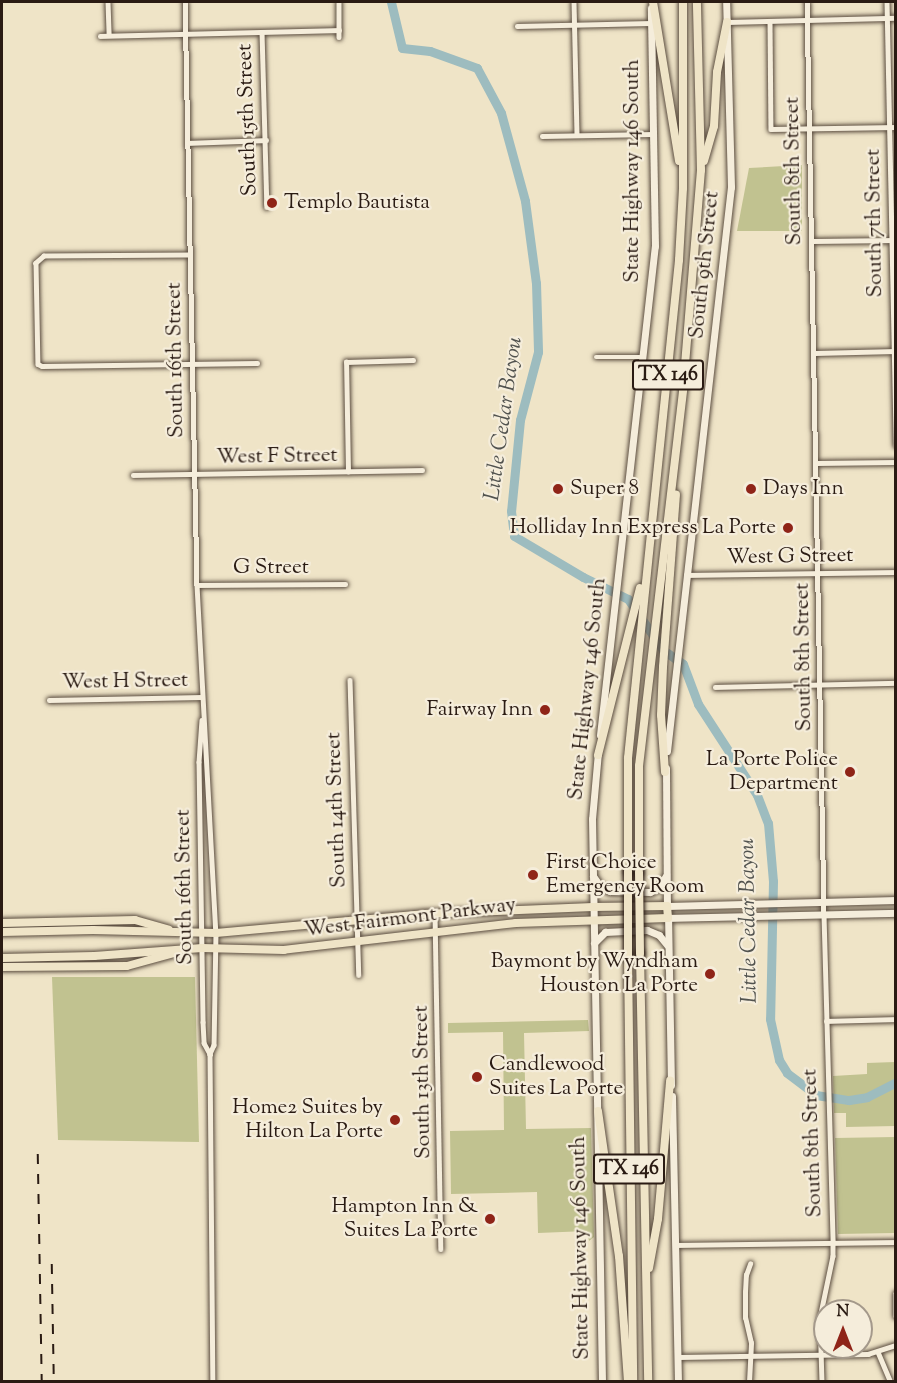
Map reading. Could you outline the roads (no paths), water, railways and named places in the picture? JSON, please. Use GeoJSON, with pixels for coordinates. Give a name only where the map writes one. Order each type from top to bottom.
{"type":"FeatureCollection","features":[{"type":"Feature","properties":{"kind":"highway"},"geometry":{"type":"LineString","coordinates":[[652,2],[683,188]]}},
{"type":"Feature","properties":{"kind":"highway","name":"TX 146"},"geometry":{"type":"LineString","coordinates":[[633,1382],[628,758],[639,643],[641,594],[675,307],[683,188],[683,2]]}},
{"type":"Feature","properties":{"kind":"highway","name":"TX 146"},"geometry":{"type":"LineString","coordinates":[[648,1382],[639,766],[683,389],[701,170],[698,2]]}},
{"type":"Feature","properties":{"kind":"highway"},"geometry":{"type":"LineString","coordinates":[[701,170],[714,126],[717,72],[727,22]]}},
{"type":"Feature","properties":{"kind":"highway"},"geometry":{"type":"LineString","coordinates":[[665,772],[661,715],[663,667],[683,389]]}},
{"type":"Feature","properties":{"kind":"highway"},"geometry":{"type":"LineString","coordinates":[[598,755],[641,594]]}},
{"type":"Feature","properties":{"kind":"highway"},"geometry":{"type":"LineString","coordinates":[[645,1286],[658,1219],[670,1081]]}},
{"type":"Feature","properties":{"kind":"highway"},"geometry":{"type":"LineString","coordinates":[[598,1111],[619,1256],[628,1382]]}},
{"type":"Feature","properties":{"kind":"main road","name":"State Highway 146 South"},"geometry":{"type":"LineString","coordinates":[[602,1382],[592,819],[655,246],[652,2]]}},
{"type":"Feature","properties":{"kind":"main road","name":"South 9th Street"},"geometry":{"type":"LineString","coordinates":[[665,772],[674,672],[731,187],[726,2]]}},
{"type":"Feature","properties":{"kind":"main road"},"geometry":{"type":"LineString","coordinates":[[665,772],[678,1382]]}},
{"type":"Feature","properties":{"kind":"main road"},"geometry":{"type":"LineString","coordinates":[[593,876],[600,886],[610,891],[651,892],[663,883],[666,874]]}},
{"type":"Feature","properties":{"kind":"main road","name":"West Fairmont Parkway"},"geometry":{"type":"LineString","coordinates":[[2,932],[93,930],[216,933],[435,914],[593,907],[896,900]]}},
{"type":"Feature","properties":{"kind":"main road"},"geometry":{"type":"LineString","coordinates":[[746,917],[747,903]]}},
{"type":"Feature","properties":{"kind":"main road","name":"West Fairmont Parkway"},"geometry":{"type":"LineString","coordinates":[[2,958],[94,956],[202,948],[285,950],[516,922],[896,913]]}},
{"type":"Feature","properties":{"kind":"main road"},"geometry":{"type":"LineString","coordinates":[[2,923],[135,920],[182,933]]}},
{"type":"Feature","properties":{"kind":"main road"},"geometry":{"type":"LineString","coordinates":[[594,943],[605,932],[647,930],[659,935],[669,947]]}},
{"type":"Feature","properties":{"kind":"main road"},"geometry":{"type":"LineString","coordinates":[[2,967],[127,966],[164,958],[184,949]]}},
{"type":"Feature","properties":{"kind":"street"},"geometry":{"type":"LineString","coordinates":[[108,2],[109,35]]}},
{"type":"Feature","properties":{"kind":"street","name":"South 16th Street"},"geometry":{"type":"LineString","coordinates":[[185,2],[197,585],[216,933],[214,1046],[210,1054],[213,1382]]}},
{"type":"Feature","properties":{"kind":"street"},"geometry":{"type":"LineString","coordinates":[[339,2],[339,37]]}},
{"type":"Feature","properties":{"kind":"street"},"geometry":{"type":"LineString","coordinates":[[574,2],[578,135]]}},
{"type":"Feature","properties":{"kind":"street","name":"South 8th Street"},"geometry":{"type":"LineString","coordinates":[[807,2],[826,1021],[833,1243],[833,1256],[824,1299]]}},
{"type":"Feature","properties":{"kind":"street","name":"South 7th Street"},"geometry":{"type":"LineString","coordinates":[[887,2],[893,127],[896,445]]}},
{"type":"Feature","properties":{"kind":"street"},"geometry":{"type":"LineString","coordinates":[[727,22],[896,18]]}},
{"type":"Feature","properties":{"kind":"street"},"geometry":{"type":"LineString","coordinates":[[770,21],[771,129],[893,127]]}},
{"type":"Feature","properties":{"kind":"street"},"geometry":{"type":"LineString","coordinates":[[517,26],[651,23]]}},
{"type":"Feature","properties":{"kind":"street"},"geometry":{"type":"LineString","coordinates":[[100,36],[339,30]]}},
{"type":"Feature","properties":{"kind":"street","name":"South 15th Street"},"geometry":{"type":"LineString","coordinates":[[262,32],[267,207]]}},
{"type":"Feature","properties":{"kind":"street"},"geometry":{"type":"LineString","coordinates":[[542,136],[653,134]]}},
{"type":"Feature","properties":{"kind":"street"},"geometry":{"type":"LineString","coordinates":[[188,143],[266,140]]}},
{"type":"Feature","properties":{"kind":"street"},"geometry":{"type":"LineString","coordinates":[[812,241],[893,240]]}},
{"type":"Feature","properties":{"kind":"street"},"geometry":{"type":"LineString","coordinates":[[190,255],[44,256],[36,263],[38,364],[51,366],[257,363]]}},
{"type":"Feature","properties":{"kind":"street"},"geometry":{"type":"LineString","coordinates":[[815,353],[895,351]]}},
{"type":"Feature","properties":{"kind":"street"},"geometry":{"type":"LineString","coordinates":[[596,357],[643,357]]}},
{"type":"Feature","properties":{"kind":"street"},"geometry":{"type":"LineString","coordinates":[[348,472],[346,362],[413,360]]}},
{"type":"Feature","properties":{"kind":"street"},"geometry":{"type":"LineString","coordinates":[[816,463],[896,462]]}},
{"type":"Feature","properties":{"kind":"street","name":"West F Street"},"geometry":{"type":"LineString","coordinates":[[133,475],[195,476],[422,470]]}},
{"type":"Feature","properties":{"kind":"street","name":"West G Street"},"geometry":{"type":"LineString","coordinates":[[686,575],[896,572]]}},
{"type":"Feature","properties":{"kind":"street","name":"G Street"},"geometry":{"type":"LineString","coordinates":[[197,585],[345,584]]}},
{"type":"Feature","properties":{"kind":"street","name":"South 14th Street"},"geometry":{"type":"LineString","coordinates":[[350,680],[359,975]]}},
{"type":"Feature","properties":{"kind":"street"},"geometry":{"type":"LineString","coordinates":[[716,687],[896,683]]}},
{"type":"Feature","properties":{"kind":"street","name":"West H Street"},"geometry":{"type":"LineString","coordinates":[[49,700],[202,697]]}},
{"type":"Feature","properties":{"kind":"street","name":"South 16th Street"},"geometry":{"type":"LineString","coordinates":[[203,717],[199,762],[202,948],[204,1043],[210,1054]]}},
{"type":"Feature","properties":{"kind":"street","name":"South 13th Street"},"geometry":{"type":"LineString","coordinates":[[435,914],[441,1250]]}},
{"type":"Feature","properties":{"kind":"street"},"geometry":{"type":"LineString","coordinates":[[826,1021],[896,1019]]}},
{"type":"Feature","properties":{"kind":"street"},"geometry":{"type":"LineString","coordinates":[[676,1245],[896,1242]]}},
{"type":"Feature","properties":{"kind":"street"},"geometry":{"type":"LineString","coordinates":[[750,1264],[746,1275],[745,1292],[750,1382]]}},
{"type":"Feature","properties":{"kind":"street"},"geometry":{"type":"LineString","coordinates":[[896,1293],[896,1316]]}},
{"type":"Feature","properties":{"kind":"street"},"geometry":{"type":"LineString","coordinates":[[873,1352],[896,1345]]}},
{"type":"Feature","properties":{"kind":"street"},"geometry":{"type":"LineString","coordinates":[[878,1352],[891,1382]]}},
{"type":"Feature","properties":{"kind":"street"},"geometry":{"type":"LineString","coordinates":[[678,1357],[813,1354]]}},
{"type":"Feature","properties":{"kind":"street","name":"South 8th Street"},"geometry":{"type":"LineString","coordinates":[[821,1359],[822,1382]]}},
{"type":"Feature","properties":{"kind":"waterway","name":"Little Cedar Bayou"},"geometry":{"type":"LineString","coordinates":[[391,2],[402,48],[430,51],[477,68],[501,113],[525,201],[536,283],[538,352],[520,420],[511,511],[514,536],[583,577],[628,599],[663,650],[683,664],[698,704],[757,795],[768,823],[773,881],[770,1019],[779,1060],[787,1073],[816,1095],[849,1100],[867,1097],[896,1082]]}},
{"type":"Feature","properties":{"kind":"railway"},"geometry":{"type":"LineString","coordinates":[[38,1154],[42,1382]]}},
{"type":"Feature","properties":{"kind":"railway"},"geometry":{"type":"LineString","coordinates":[[52,1264],[54,1382]]}},
{"type":"Feature","properties":{"kind":"place","name":"Templo Bautista"},"geometry":{"type":"Point","coordinates":[272,203]}},
{"type":"Feature","properties":{"kind":"place","name":"Super 8"},"geometry":{"type":"Point","coordinates":[558,489]}},
{"type":"Feature","properties":{"kind":"place","name":"Days Inn"},"geometry":{"type":"Point","coordinates":[751,489]}},
{"type":"Feature","properties":{"kind":"place","name":"Holliday Inn Express La Porte"},"geometry":{"type":"Point","coordinates":[788,528]}},
{"type":"Feature","properties":{"kind":"place","name":"Fairway Inn"},"geometry":{"type":"Point","coordinates":[545,710]}},
{"type":"Feature","properties":{"kind":"place","name":"La Porte Police Department"},"geometry":{"type":"Point","coordinates":[850,772]}},
{"type":"Feature","properties":{"kind":"place","name":"First Choice Emergency Room"},"geometry":{"type":"Point","coordinates":[533,875]}},
{"type":"Feature","properties":{"kind":"place","name":"Baymont by Wyndham Houston La Porte"},"geometry":{"type":"Point","coordinates":[710,974]}},
{"type":"Feature","properties":{"kind":"place","name":"Candlewood Suites La Porte"},"geometry":{"type":"Point","coordinates":[477,1077]}},
{"type":"Feature","properties":{"kind":"place","name":"Home2 Suites by Hilton La Porte"},"geometry":{"type":"Point","coordinates":[395,1120]}},
{"type":"Feature","properties":{"kind":"place","name":"Hampton Inn & Suites La Porte"},"geometry":{"type":"Point","coordinates":[490,1219]}}]}
